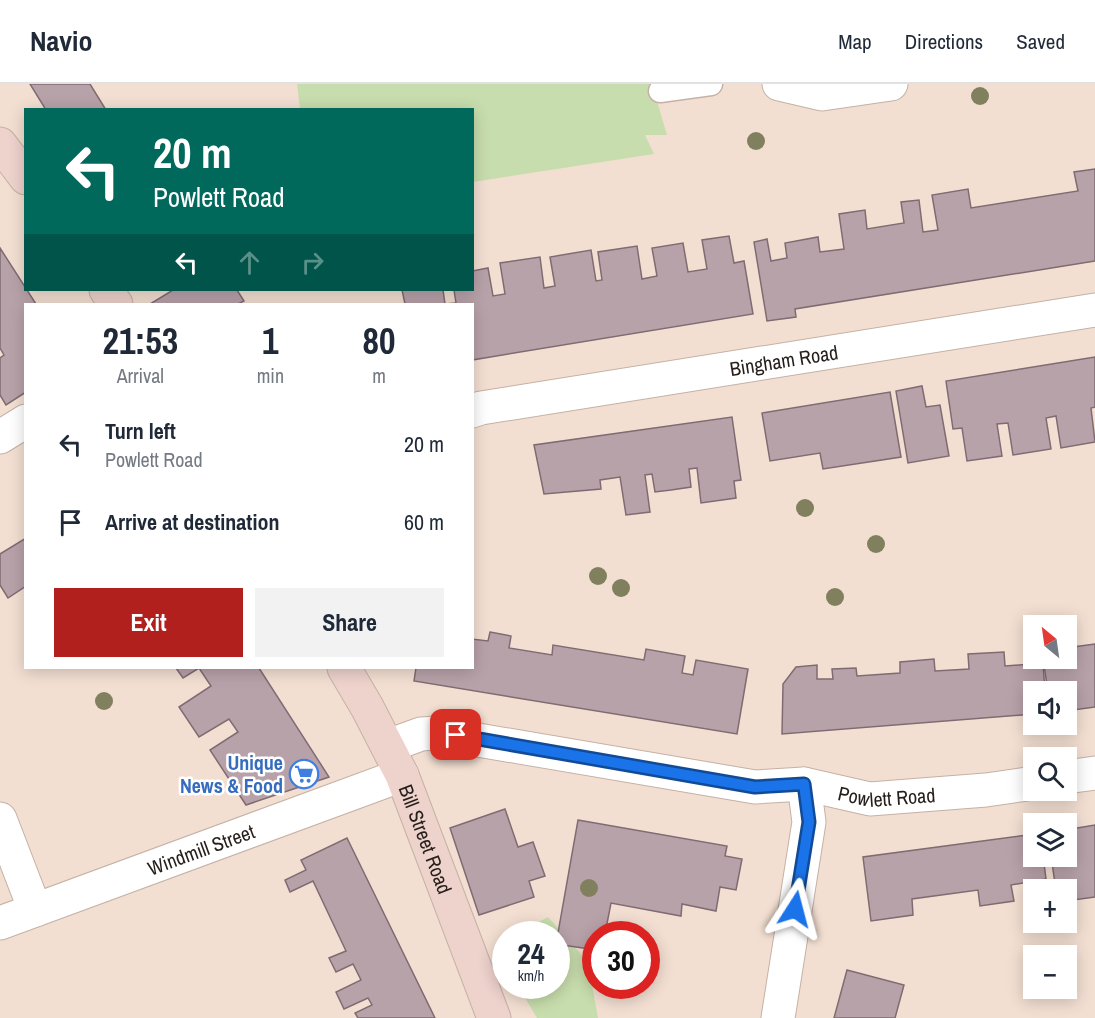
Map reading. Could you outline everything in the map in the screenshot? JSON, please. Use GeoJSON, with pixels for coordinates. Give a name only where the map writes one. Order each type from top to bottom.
{"type":"FeatureCollection","features":[{"type":"Feature","properties":{"kind":"main road"},"geometry":{"type":"LineString","coordinates":[[0,144],[24,175]]}},
{"type":"Feature","properties":{"kind":"main road","name":"Bill Street Road"},"geometry":{"type":"LineString","coordinates":[[345,669],[402,775],[494,1018]]}},
{"type":"Feature","properties":{"kind":"street"},"geometry":{"type":"LineString","coordinates":[[779,84],[822,93],[891,84]]}},
{"type":"Feature","properties":{"kind":"street","name":"Bingham Road"},"geometry":{"type":"LineString","coordinates":[[474,410],[1095,310]]}},
{"type":"Feature","properties":{"kind":"street"},"geometry":{"type":"LineString","coordinates":[[0,437],[24,423]]}},
{"type":"Feature","properties":{"kind":"street","name":"Powlett Road"},"geometry":{"type":"LineString","coordinates":[[388,746],[421,734],[437,733],[755,787],[804,784],[870,799],[986,790],[1023,785]]}},
{"type":"Feature","properties":{"kind":"street"},"geometry":{"type":"LineString","coordinates":[[1077,775],[1095,773]]}},
{"type":"Feature","properties":{"kind":"street","name":"Windmill Street"},"geometry":{"type":"LineString","coordinates":[[0,922],[402,775]]}},
{"type":"Feature","properties":{"kind":"street"},"geometry":{"type":"LineString","coordinates":[[778,1018],[809,822],[804,784]]}},
{"type":"Feature","properties":{"kind":"street"},"geometry":{"type":"LineString","coordinates":[[0,819],[35,910]]}},
{"type":"Feature","properties":{"kind":"lane"},"geometry":{"type":"LineString","coordinates":[[660,91],[711,84]]}},
{"type":"Feature","properties":{"kind":"green space"},"geometry":{"type":"Polygon","coordinates":[[[297,84],[652,84],[667,135],[645,135],[654,154],[474,182],[474,108],[300,108],[297,84]]]}},
{"type":"Feature","properties":{"kind":"green space"},"geometry":{"type":"Polygon","coordinates":[[[570,942],[582,955],[582,999],[595,999],[598,1018],[537,1018],[526,999],[570,999],[570,942]]]}},
{"type":"Feature","properties":{"kind":"building"},"geometry":{"type":"Polygon","coordinates":[[[30,84],[90,84],[105,108],[45,108],[30,84]]]}},
{"type":"Feature","properties":{"kind":"building"},"geometry":{"type":"Polygon","coordinates":[[[1095,169],[1095,261],[795,309],[796,317],[767,321],[754,242],[767,239],[771,261],[787,258],[785,243],[818,237],[820,252],[844,249],[839,214],[865,210],[867,229],[904,223],[901,202],[919,200],[923,232],[938,230],[932,195],[968,189],[971,208],[1078,191],[1074,172],[1095,169]]]}},
{"type":"Feature","properties":{"kind":"building"},"geometry":{"type":"Polygon","coordinates":[[[729,236],[734,263],[744,261],[753,314],[474,360],[474,303],[456,303],[454,291],[474,291],[474,271],[488,268],[493,296],[505,294],[500,263],[540,257],[544,288],[555,286],[550,257],[591,250],[596,281],[602,280],[598,252],[637,246],[642,279],[657,276],[652,248],[683,243],[688,272],[707,269],[702,240],[729,236]]]}},
{"type":"Feature","properties":{"kind":"building"},"geometry":{"type":"Polygon","coordinates":[[[0,248],[24,285],[24,291],[28,291],[35,303],[24,303],[24,393],[6,405],[0,395],[0,358],[4,355],[0,348],[0,248]]]}},
{"type":"Feature","properties":{"kind":"building"},"geometry":{"type":"Polygon","coordinates":[[[171,291],[238,291],[244,301],[240,303],[152,303],[171,291]]]}},
{"type":"Feature","properties":{"kind":"building"},"geometry":{"type":"Polygon","coordinates":[[[402,291],[443,291],[445,303],[405,303],[402,291]]]}},
{"type":"Feature","properties":{"kind":"building"},"geometry":{"type":"Polygon","coordinates":[[[1095,357],[1095,407],[1091,408],[1095,442],[1061,448],[1056,416],[1046,418],[1051,449],[1013,455],[1008,423],[997,424],[1002,456],[967,461],[962,428],[953,429],[946,381],[1095,357]]]}},
{"type":"Feature","properties":{"kind":"building"},"geometry":{"type":"Polygon","coordinates":[[[922,386],[926,407],[940,405],[949,456],[908,463],[896,391],[922,386]]]}},
{"type":"Feature","properties":{"kind":"building"},"geometry":{"type":"Polygon","coordinates":[[[890,392],[901,457],[823,469],[820,453],[770,461],[762,413],[890,392]]]}},
{"type":"Feature","properties":{"kind":"building"},"geometry":{"type":"Polygon","coordinates":[[[732,417],[741,480],[734,481],[736,498],[701,503],[697,468],[689,469],[691,487],[671,490],[655,492],[652,474],[645,475],[650,512],[626,515],[620,477],[600,480],[601,489],[544,494],[534,445],[732,417]]]}},
{"type":"Feature","properties":{"kind":"building"},"geometry":{"type":"Polygon","coordinates":[[[24,539],[24,587],[8,598],[0,585],[0,554],[24,539]]]}},
{"type":"Feature","properties":{"kind":"building"},"geometry":{"type":"Polygon","coordinates":[[[490,632],[511,636],[509,648],[552,655],[553,645],[644,660],[646,649],[685,656],[682,673],[693,675],[696,660],[748,669],[737,734],[414,681],[416,669],[474,669],[474,639],[488,641],[490,632]]]}},
{"type":"Feature","properties":{"kind":"building"},"geometry":{"type":"Polygon","coordinates":[[[1095,644],[1095,707],[1077,709],[1077,681],[1046,681],[1045,669],[1077,669],[1077,646],[1095,644]]]}},
{"type":"Feature","properties":{"kind":"building"},"geometry":{"type":"Polygon","coordinates":[[[1004,652],[1005,666],[1023,665],[1023,669],[1043,669],[1044,681],[1023,681],[1023,715],[782,734],[783,684],[796,667],[817,665],[817,679],[833,679],[832,669],[856,668],[857,676],[900,673],[900,662],[934,659],[935,671],[969,669],[968,654],[1004,652]]]}},
{"type":"Feature","properties":{"kind":"building"},"geometry":{"type":"Polygon","coordinates":[[[177,669],[197,669],[183,678],[177,669]]]}},
{"type":"Feature","properties":{"kind":"building"},"geometry":{"type":"Polygon","coordinates":[[[200,669],[260,669],[329,777],[246,805],[210,750],[238,732],[229,719],[199,737],[179,707],[211,686],[200,669]]]}},
{"type":"Feature","properties":{"kind":"building"},"geometry":{"type":"Polygon","coordinates":[[[505,809],[518,847],[533,842],[545,876],[529,881],[534,897],[479,915],[450,828],[505,809]]]}},
{"type":"Feature","properties":{"kind":"building"},"geometry":{"type":"Polygon","coordinates":[[[578,820],[727,846],[725,856],[742,859],[736,890],[720,887],[716,911],[682,904],[681,916],[611,903],[608,921],[582,921],[582,948],[570,946],[570,921],[560,921],[578,820]]]}},
{"type":"Feature","properties":{"kind":"building"},"geometry":{"type":"Polygon","coordinates":[[[1095,825],[1095,897],[1077,899],[1077,879],[1054,879],[1053,867],[1077,867],[1077,828],[1095,825]]]}},
{"type":"Feature","properties":{"kind":"building"},"geometry":{"type":"Polygon","coordinates":[[[1023,835],[1023,867],[1044,867],[1046,879],[1023,879],[1023,883],[1011,885],[1014,901],[980,906],[978,890],[912,899],[913,915],[871,921],[863,857],[1023,835]]]}},
{"type":"Feature","properties":{"kind":"building"},"geometry":{"type":"Polygon","coordinates":[[[347,838],[435,1018],[358,1018],[355,1013],[372,1005],[368,998],[344,1009],[336,992],[361,980],[353,964],[336,972],[329,958],[346,951],[313,881],[290,892],[285,880],[306,870],[301,860],[347,838]]]}},
{"type":"Feature","properties":{"kind":"building"},"geometry":{"type":"Polygon","coordinates":[[[847,970],[904,985],[895,1018],[834,1018],[847,970]]]}},
{"type":"Feature","properties":{"kind":"place","name":"Unique News & Food"},"geometry":{"type":"Point","coordinates":[304,774]}},
{"type":"Feature","properties":{"kind":"route"},"geometry":{"type":"LineString","coordinates":[[456,735],[755,787],[804,784],[809,822],[795,909]]}}]}
